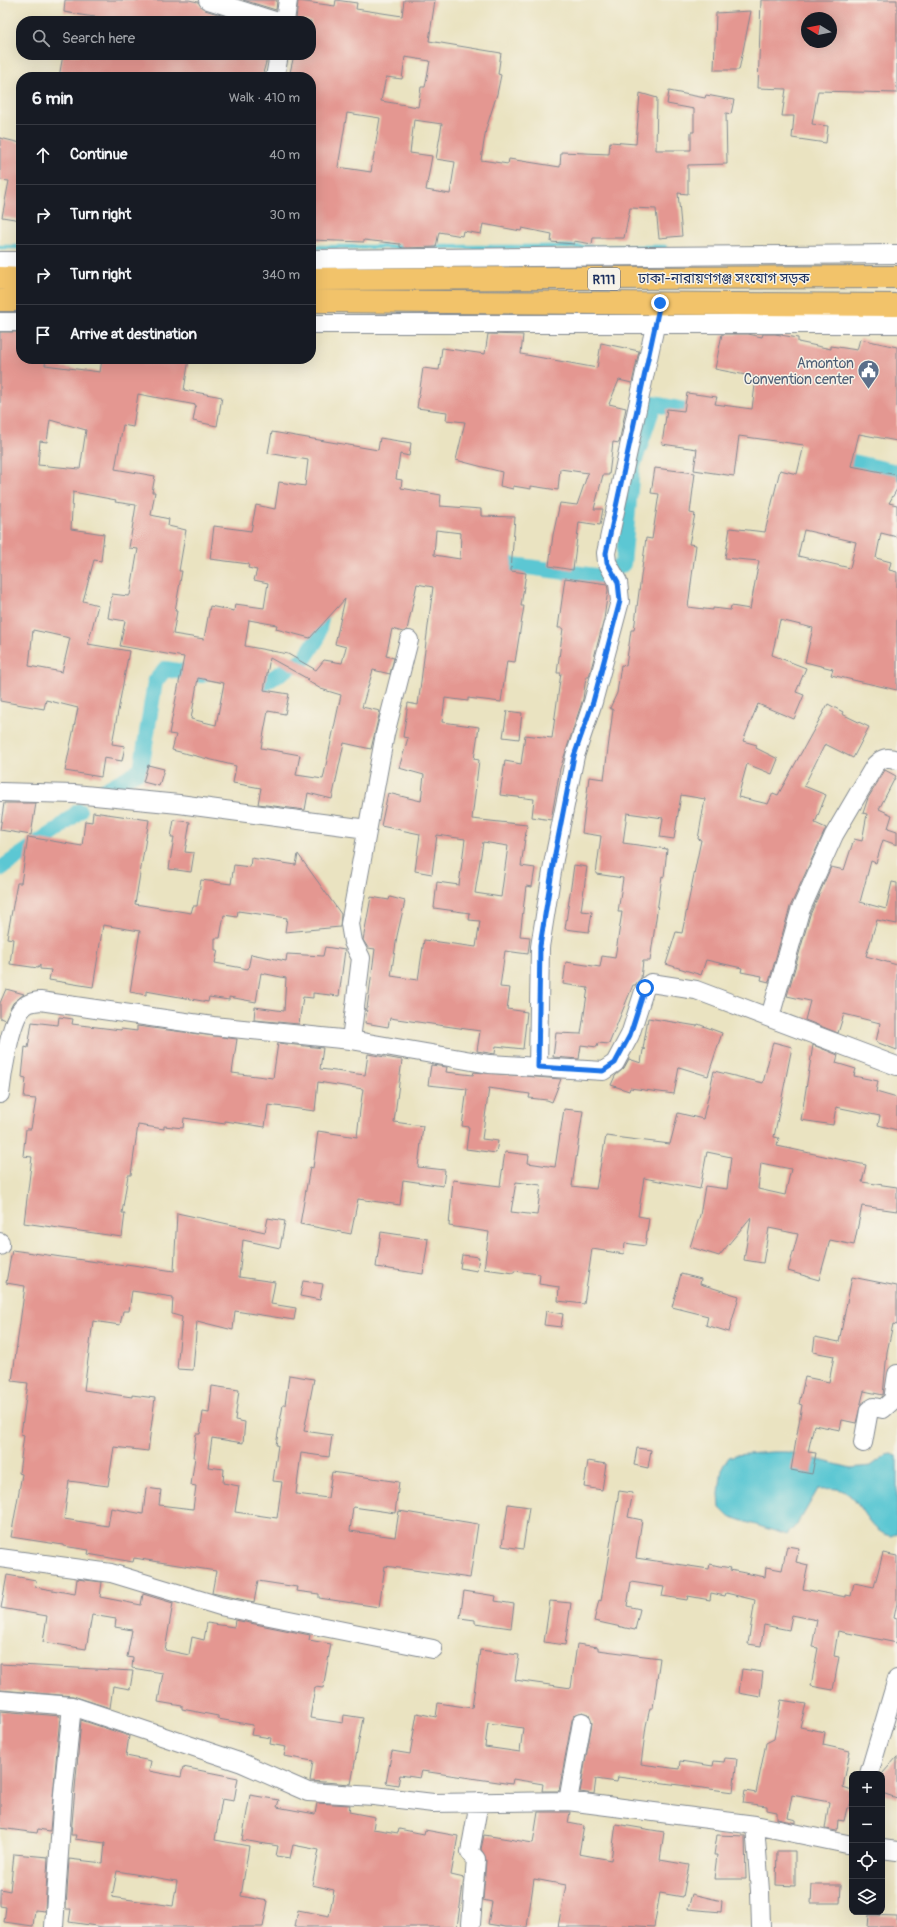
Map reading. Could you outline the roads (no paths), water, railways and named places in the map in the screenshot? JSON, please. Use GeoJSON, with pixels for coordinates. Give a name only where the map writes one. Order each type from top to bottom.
{"type":"FeatureCollection","features":[{"type":"Feature","properties":{"kind":"main road","name":"ঢাকা-নারায়ণগঞ্জ সংযোগ সড়ক"},"geometry":{"type":"LineString","coordinates":[[316,279],[897,277]]}},
{"type":"Feature","properties":{"kind":"main road"},"geometry":{"type":"LineString","coordinates":[[0,278],[16,279]]}},
{"type":"Feature","properties":{"kind":"main road"},"geometry":{"type":"LineString","coordinates":[[0,300],[16,300]]}},
{"type":"Feature","properties":{"kind":"main road","name":"ঢাকা-নারায়ণগঞ্জ সংযোগ সড়ক"},"geometry":{"type":"LineString","coordinates":[[316,301],[897,305]]}},
{"type":"Feature","properties":{"kind":"street"},"geometry":{"type":"LineString","coordinates":[[208,0],[259,16]]}},
{"type":"Feature","properties":{"kind":"street"},"geometry":{"type":"LineString","coordinates":[[286,16],[288,0]]}},
{"type":"Feature","properties":{"kind":"street"},"geometry":{"type":"LineString","coordinates":[[276,72],[278,60]]}},
{"type":"Feature","properties":{"kind":"street"},"geometry":{"type":"LineString","coordinates":[[316,259],[897,254]]}},
{"type":"Feature","properties":{"kind":"street"},"geometry":{"type":"LineString","coordinates":[[0,261],[16,261]]}},
{"type":"Feature","properties":{"kind":"street"},"geometry":{"type":"LineString","coordinates":[[538,1067],[540,946],[574,756],[593,702],[620,601],[618,582],[607,562],[606,553],[660,303]]}},
{"type":"Feature","properties":{"kind":"street"},"geometry":{"type":"LineString","coordinates":[[0,322],[16,322]]}},
{"type":"Feature","properties":{"kind":"street"},"geometry":{"type":"LineString","coordinates":[[316,324],[897,324]]}},
{"type":"Feature","properties":{"kind":"street"},"geometry":{"type":"LineString","coordinates":[[351,1040],[360,958],[353,942],[350,924],[385,734],[409,640]]}},
{"type":"Feature","properties":{"kind":"street"},"geometry":{"type":"LineString","coordinates":[[770,1016],[800,911],[834,835],[875,765],[881,759],[890,757],[897,760]]}},
{"type":"Feature","properties":{"kind":"street"},"geometry":{"type":"LineString","coordinates":[[0,792],[74,794],[172,803],[367,829]]}},
{"type":"Feature","properties":{"kind":"street"},"geometry":{"type":"LineString","coordinates":[[0,1094],[1,1067],[20,1010],[29,1003],[40,1001],[213,1026],[351,1040],[489,1064],[603,1071],[615,1063],[630,1035],[645,988],[651,983],[696,990],[770,1016],[897,1066]]}},
{"type":"Feature","properties":{"kind":"street"},"geometry":{"type":"LineString","coordinates":[[863,1443],[869,1410],[874,1407],[883,1409],[892,1400],[897,1374]]}},
{"type":"Feature","properties":{"kind":"street"},"geometry":{"type":"LineString","coordinates":[[0,1558],[111,1573],[220,1606],[433,1649]]}},
{"type":"Feature","properties":{"kind":"street"},"geometry":{"type":"LineString","coordinates":[[870,1771],[897,1679]]}},
{"type":"Feature","properties":{"kind":"street"},"geometry":{"type":"LineString","coordinates":[[0,1700],[72,1706],[242,1763],[308,1792],[374,1796],[433,1803],[568,1801],[755,1825],[849,1841]]}},
{"type":"Feature","properties":{"kind":"street"},"geometry":{"type":"LineString","coordinates":[[54,1927],[63,1794],[72,1706]]}},
{"type":"Feature","properties":{"kind":"street"},"geometry":{"type":"LineString","coordinates":[[568,1801],[582,1722]]}},
{"type":"Feature","properties":{"kind":"street"},"geometry":{"type":"LineString","coordinates":[[471,1924],[476,1858],[470,1852],[478,1802]]}},
{"type":"Feature","properties":{"kind":"street"},"geometry":{"type":"LineString","coordinates":[[755,1825],[761,1927]]}},
{"type":"Feature","properties":{"kind":"street"},"geometry":{"type":"LineString","coordinates":[[885,1849],[897,1851]]}},
{"type":"Feature","properties":{"kind":"water"},"geometry":{"type":"Polygon","coordinates":[[[787,1452],[851,1468],[871,1466],[886,1455],[891,1454],[897,1456],[897,1533],[891,1536],[882,1533],[868,1520],[852,1497],[837,1489],[818,1489],[799,1522],[787,1535],[728,1516],[720,1508],[719,1494],[723,1466],[729,1457],[735,1455],[787,1452]]]}},
{"type":"Feature","properties":{"kind":"waterway"},"geometry":{"type":"LineString","coordinates":[[0,247],[16,247]]}},
{"type":"Feature","properties":{"kind":"waterway"},"geometry":{"type":"LineString","coordinates":[[316,247],[405,247]]}},
{"type":"Feature","properties":{"kind":"waterway"},"geometry":{"type":"LineString","coordinates":[[430,247],[665,247]]}},
{"type":"Feature","properties":{"kind":"waterway"},"geometry":{"type":"LineString","coordinates":[[491,562],[603,577],[623,564],[632,469],[654,404],[706,414]]}},
{"type":"Feature","properties":{"kind":"waterway"},"geometry":{"type":"LineString","coordinates":[[833,453],[853,462],[897,472]]}},
{"type":"Feature","properties":{"kind":"waterway"},"geometry":{"type":"LineString","coordinates":[[246,684],[258,687],[305,658],[317,639],[323,607]]}},
{"type":"Feature","properties":{"kind":"waterway"},"geometry":{"type":"LineString","coordinates":[[101,792],[141,770],[155,682],[165,669],[202,675]]}},
{"type":"Feature","properties":{"kind":"waterway"},"geometry":{"type":"LineString","coordinates":[[0,869],[56,831],[79,811]]}},
{"type":"Feature","properties":{"kind":"place","name":"Amonton Convention center"},"geometry":{"type":"Point","coordinates":[869,390]}}]}
